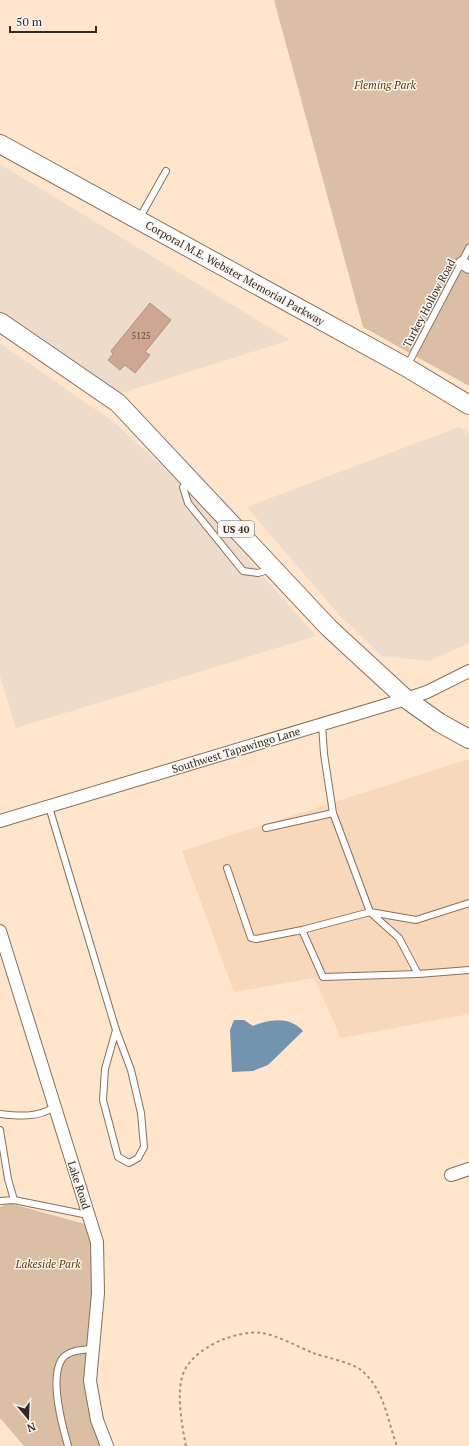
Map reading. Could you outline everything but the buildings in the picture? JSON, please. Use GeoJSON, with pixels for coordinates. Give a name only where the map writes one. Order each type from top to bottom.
{"type":"FeatureCollection","features":[{"type":"Feature","properties":{"kind":"main road","name":"Corporal M.E. Webster Memorial Parkway"},"geometry":{"type":"LineString","coordinates":[[0,144],[406,367],[469,405]]}},
{"type":"Feature","properties":{"kind":"main road","name":"US 40"},"geometry":{"type":"LineString","coordinates":[[0,322],[118,403],[329,628],[406,699],[440,723],[469,739]]}},
{"type":"Feature","properties":{"kind":"street","name":"Southwest Tapawingo Lane"},"geometry":{"type":"LineString","coordinates":[[0,821],[406,699],[427,692],[469,671]]}},
{"type":"Feature","properties":{"kind":"street","name":"Lake Road"},"geometry":{"type":"LineString","coordinates":[[1,937],[97,1242],[99,1260],[98,1293],[90,1381],[97,1420],[107,1446]]}},
{"type":"Feature","properties":{"kind":"street"},"geometry":{"type":"LineString","coordinates":[[451,1175],[469,1169]]}},
{"type":"Feature","properties":{"kind":"lane"},"geometry":{"type":"LineString","coordinates":[[138,220],[166,171]]}},
{"type":"Feature","properties":{"kind":"lane","name":"Turkey Hollow Road"},"geometry":{"type":"LineString","coordinates":[[406,367],[465,265],[469,248]]}},
{"type":"Feature","properties":{"kind":"lane"},"geometry":{"type":"LineString","coordinates":[[189,479],[183,487],[188,503],[243,571],[258,574],[273,569]]}},
{"type":"Feature","properties":{"kind":"lane"},"geometry":{"type":"LineString","coordinates":[[322,724],[324,754],[333,813],[370,912],[399,938],[418,974]]}},
{"type":"Feature","properties":{"kind":"lane"},"geometry":{"type":"LineString","coordinates":[[49,807],[116,1030],[131,1070],[141,1114],[144,1147],[138,1158],[129,1162],[118,1157],[103,1100],[105,1069],[116,1030]]}},
{"type":"Feature","properties":{"kind":"lane"},"geometry":{"type":"LineString","coordinates":[[266,828],[333,813]]}},
{"type":"Feature","properties":{"kind":"lane"},"geometry":{"type":"LineString","coordinates":[[228,868],[251,938],[256,939],[302,930],[370,912],[416,920],[469,903]]}},
{"type":"Feature","properties":{"kind":"lane"},"geometry":{"type":"LineString","coordinates":[[302,930],[323,977],[418,974],[469,970]]}},
{"type":"Feature","properties":{"kind":"lane"},"geometry":{"type":"LineString","coordinates":[[0,1114],[32,1116],[45,1112],[54,1107]]}},
{"type":"Feature","properties":{"kind":"lane"},"geometry":{"type":"LineString","coordinates":[[0,1130],[8,1179],[14,1200]]}},
{"type":"Feature","properties":{"kind":"lane"},"geometry":{"type":"LineString","coordinates":[[0,1202],[14,1200],[88,1216]]}},
{"type":"Feature","properties":{"kind":"lane"},"geometry":{"type":"LineString","coordinates":[[68,1446],[63,1428],[57,1390],[57,1370],[62,1358],[70,1352],[93,1349]]}},
{"type":"Feature","properties":{"kind":"path"},"geometry":{"type":"LineString","coordinates":[[186,1446],[180,1404],[183,1374],[193,1360],[210,1345],[235,1335],[262,1332],[331,1360],[349,1363],[361,1370],[384,1400],[397,1446]]}},
{"type":"Feature","properties":{"kind":"shaded area"},"geometry":{"type":"Polygon","coordinates":[[[0,164],[290,340],[118,394],[0,312],[0,164]]]}},
{"type":"Feature","properties":{"kind":"shaded area"},"geometry":{"type":"Polygon","coordinates":[[[0,343],[115,423],[163,467],[197,501],[316,636],[16,728],[0,676],[0,343]]]}},
{"type":"Feature","properties":{"kind":"shaded area"},"geometry":{"type":"Polygon","coordinates":[[[459,427],[469,433],[469,643],[429,661],[382,656],[339,615],[247,507],[459,427]]]}},
{"type":"Feature","properties":{"kind":"shaded area"},"geometry":{"type":"Polygon","coordinates":[[[469,759],[469,1014],[341,1038],[314,978],[234,992],[182,851],[469,759]]]}},
{"type":"Feature","properties":{"kind":"green space","name":"Fleming Park"},"geometry":{"type":"Polygon","coordinates":[[[274,0],[469,0],[469,386],[363,327],[274,0]]]}},
{"type":"Feature","properties":{"kind":"green space","name":"Lakeside Park"},"geometry":{"type":"Polygon","coordinates":[[[9,1203],[92,1226],[97,1242],[90,1381],[110,1446],[24,1446],[0,1418],[0,1207],[9,1203]]]}},
{"type":"Feature","properties":{"kind":"water"},"geometry":{"type":"Polygon","coordinates":[[[234,1020],[244,1020],[253,1026],[272,1021],[286,1021],[298,1026],[303,1031],[268,1065],[253,1071],[232,1072],[230,1030],[234,1020]]]}}]}
